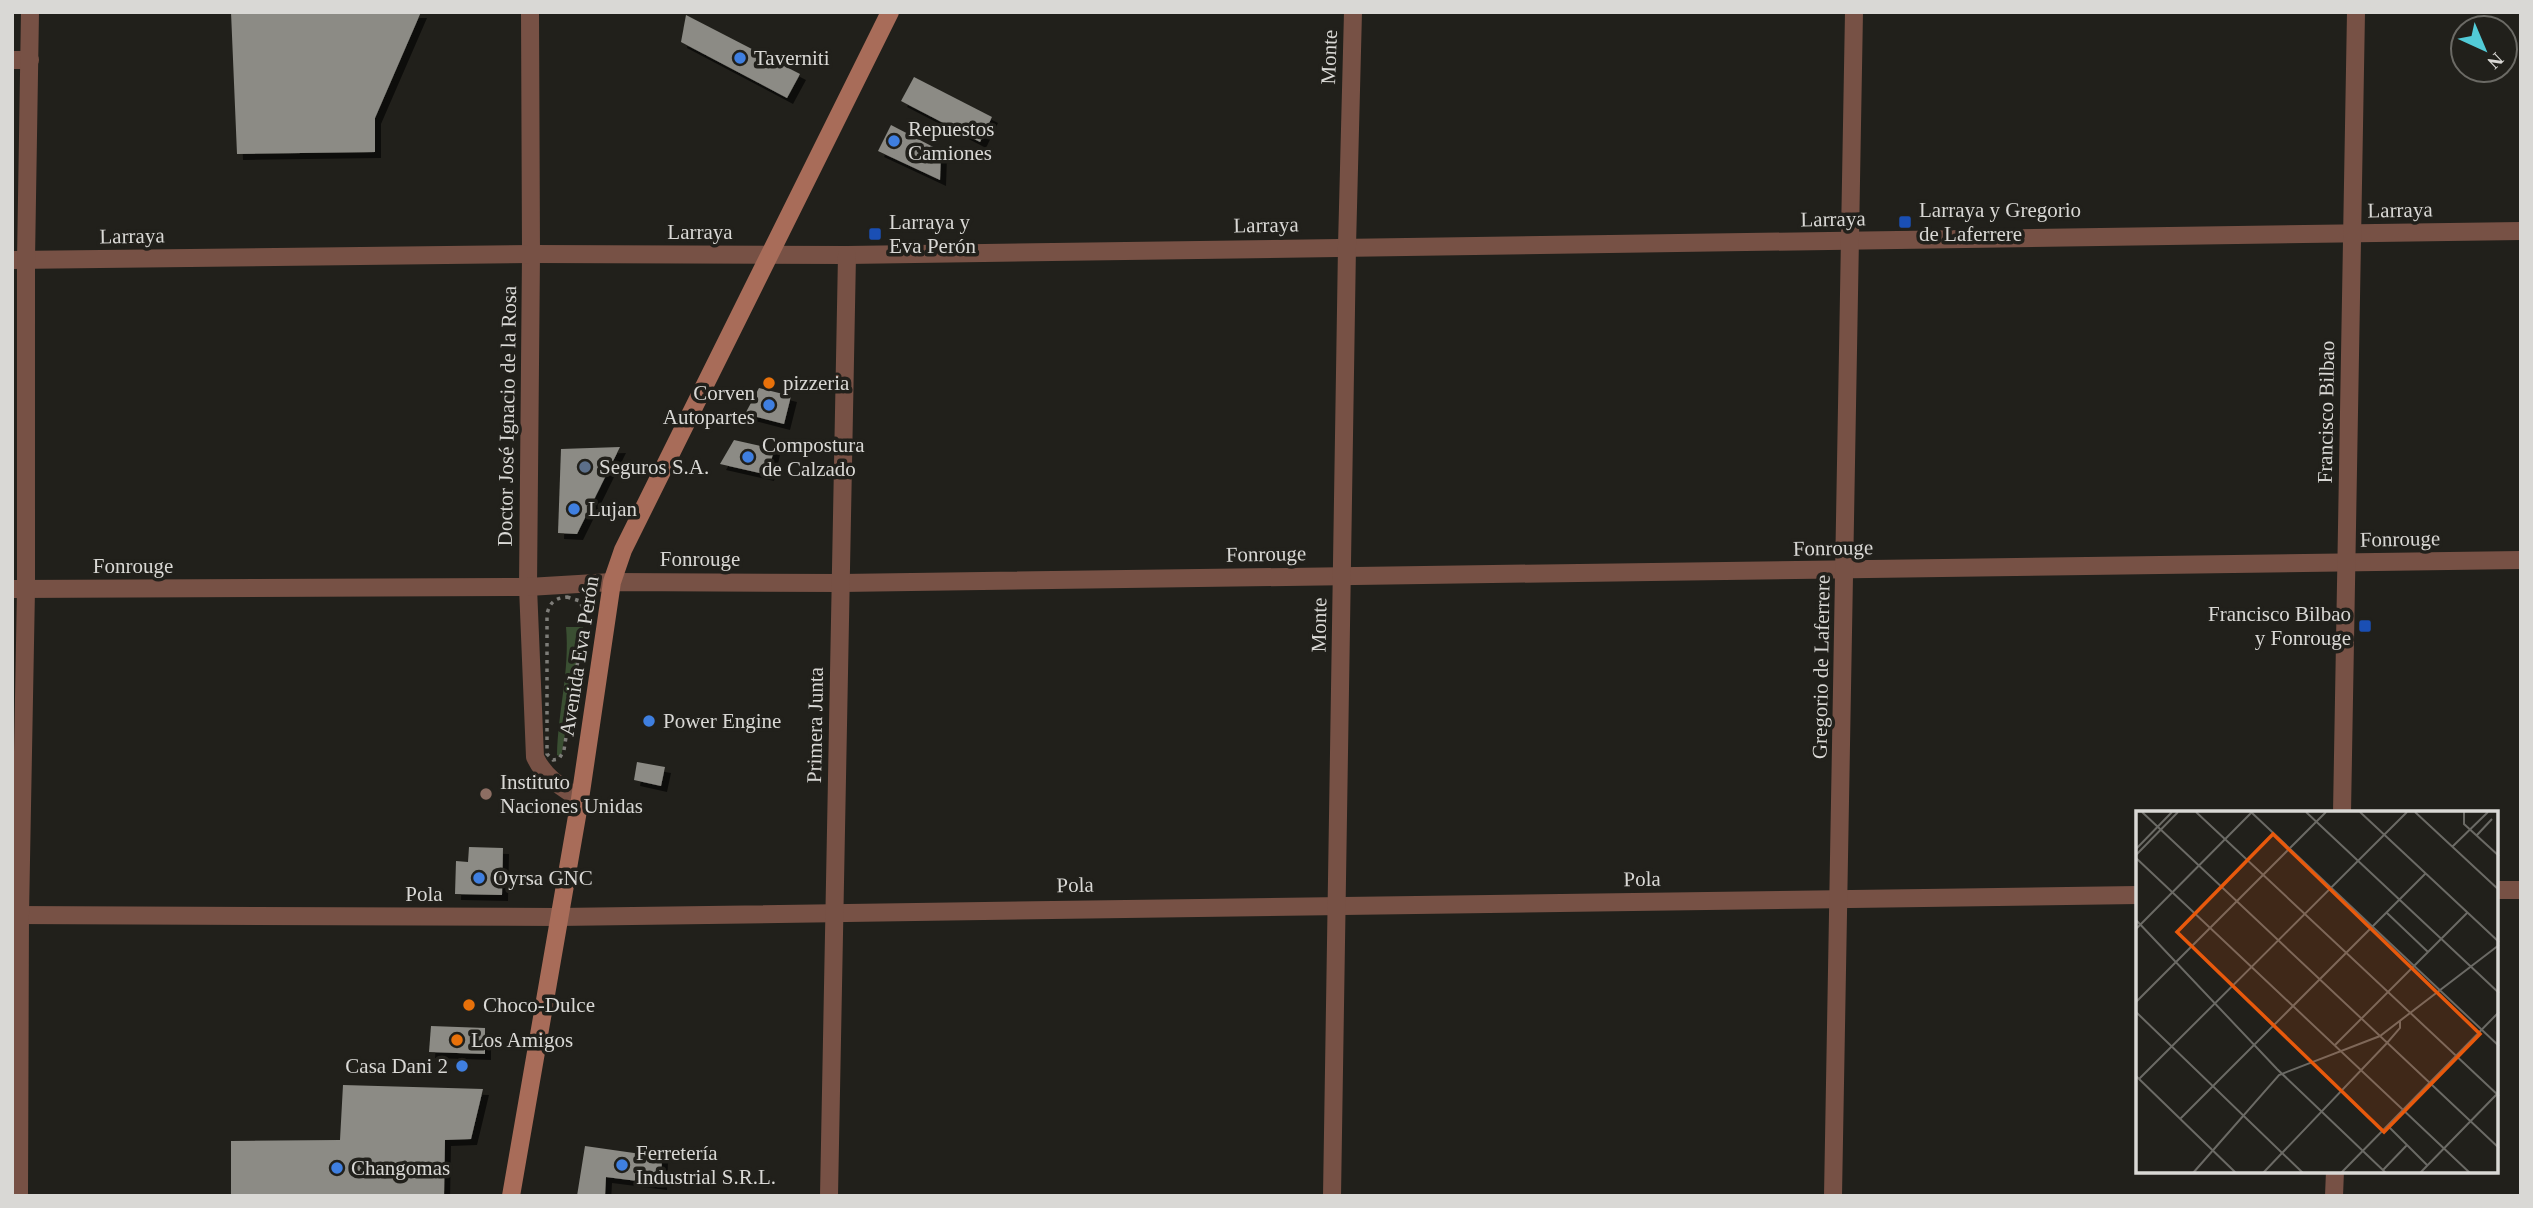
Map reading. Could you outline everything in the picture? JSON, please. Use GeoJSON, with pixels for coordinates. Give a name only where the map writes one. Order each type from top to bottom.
{"type":"FeatureCollection","features":[{"type":"Feature","properties":{"kind":"main road","name":"Avenida Eva Perón"},"geometry":{"type":"LineString","coordinates":[[511,1196],[580,799],[612,582],[623,550],[890,12]]}},
{"type":"Feature","properties":{"kind":"street"},"geometry":{"type":"LineString","coordinates":[[19,1196],[16,915],[19,260],[21,60],[30,12]]}},
{"type":"Feature","properties":{"kind":"street","name":"Doctor José Ignacio de la Rosa"},"geometry":{"type":"LineString","coordinates":[[530,12],[528,587],[535,757],[542,771],[551,780],[580,799]]}},
{"type":"Feature","properties":{"kind":"street","name":"Monte"},"geometry":{"type":"LineString","coordinates":[[1332,1196],[1353,12]]}},
{"type":"Feature","properties":{"kind":"street","name":"Gregorio de Laferrere"},"geometry":{"type":"LineString","coordinates":[[1833,1196],[1854,12]]}},
{"type":"Feature","properties":{"kind":"street","name":"Francisco Bilbao"},"geometry":{"type":"LineString","coordinates":[[2342,811],[2356,12]]}},
{"type":"Feature","properties":{"kind":"street","name":"Larraya"},"geometry":{"type":"LineString","coordinates":[[19,260],[531,254],[847,255],[1347,246],[2521,232]]}},
{"type":"Feature","properties":{"kind":"street","name":"Primera Junta"},"geometry":{"type":"LineString","coordinates":[[829,1196],[847,255]]}},
{"type":"Feature","properties":{"kind":"street","name":"Fonrouge"},"geometry":{"type":"LineString","coordinates":[[19,589],[528,587],[612,582],[841,583],[2521,560]]}},
{"type":"Feature","properties":{"kind":"street"},"geometry":{"type":"LineString","coordinates":[[2498,890],[2521,890]]}},
{"type":"Feature","properties":{"kind":"street","name":"Pola"},"geometry":{"type":"LineString","coordinates":[[16,915],[558,917],[834,911],[2136,895]]}},
{"type":"Feature","properties":{"kind":"street"},"geometry":{"type":"LineString","coordinates":[[2334,1196],[2335,1173]]}},
{"type":"Feature","properties":{"kind":"path"},"geometry":{"type":"LineString","coordinates":[[559,597],[580,601],[584,615],[564,750],[557,760],[550,759],[547,754],[547,614],[551,603],[559,597]]}},
{"type":"Feature","properties":{"kind":"green space"},"geometry":{"type":"Polygon","coordinates":[[[566,627],[583,627],[561,757],[557,755],[566,659],[566,627]]]}},
{"type":"Feature","properties":{"kind":"building"},"geometry":{"type":"Polygon","coordinates":[[[231,12],[421,12],[375,118],[375,152],[237,154],[231,12]]]}},
{"type":"Feature","properties":{"kind":"building","name":"Taverniti"},"geometry":{"type":"Polygon","coordinates":[[[686,15],[800,74],[787,98],[681,42],[686,15]]]}},
{"type":"Feature","properties":{"kind":"building"},"geometry":{"type":"Polygon","coordinates":[[[914,77],[992,117],[980,142],[901,101],[914,77]]]}},
{"type":"Feature","properties":{"kind":"building"},"geometry":{"type":"Polygon","coordinates":[[[891,125],[941,151],[940,180],[878,151],[891,125]]]}},
{"type":"Feature","properties":{"kind":"building","name":"Corven Autopartes"},"geometry":{"type":"Polygon","coordinates":[[[759,388],[791,396],[784,424],[745,414],[759,388]]]}},
{"type":"Feature","properties":{"kind":"building","name":"Compostura de Calzado"},"geometry":{"type":"Polygon","coordinates":[[[734,440],[774,449],[768,475],[720,464],[734,440]]]}},
{"type":"Feature","properties":{"kind":"building"},"geometry":{"type":"Polygon","coordinates":[[[620,447],[577,534],[558,533],[561,449],[620,447]]]}},
{"type":"Feature","properties":{"kind":"building"},"geometry":{"type":"Polygon","coordinates":[[[637,762],[665,767],[661,786],[634,780],[637,762]]]}},
{"type":"Feature","properties":{"kind":"building","name":"Oyrsa GNC"},"geometry":{"type":"Polygon","coordinates":[[[469,847],[503,848],[502,895],[455,894],[456,861],[468,862],[469,847]]]}},
{"type":"Feature","properties":{"kind":"building","name":"Los Amigos"},"geometry":{"type":"Polygon","coordinates":[[[431,1026],[485,1028],[485,1054],[429,1052],[431,1026]]]}},
{"type":"Feature","properties":{"kind":"building","name":"Changomas"},"geometry":{"type":"Polygon","coordinates":[[[343,1085],[483,1089],[471,1139],[445,1140],[444,1196],[231,1196],[231,1141],[340,1140],[343,1085]]]}},
{"type":"Feature","properties":{"kind":"building","name":"Ferretería Industrial S.R.L."},"geometry":{"type":"Polygon","coordinates":[[[585,1146],[662,1157],[661,1184],[606,1177],[605,1196],[577,1196],[585,1146]]]}},
{"type":"Feature","properties":{"kind":"place","name":"Taverniti"},"geometry":{"type":"Point","coordinates":[740,58]}},
{"type":"Feature","properties":{"kind":"place","name":"Repuestos Camiones"},"geometry":{"type":"Point","coordinates":[894,141]}},
{"type":"Feature","properties":{"kind":"place","name":"Larraya y Gregorio de Laferrere"},"geometry":{"type":"Point","coordinates":[1905,222]}},
{"type":"Feature","properties":{"kind":"place","name":"Larraya y Eva Perón"},"geometry":{"type":"Point","coordinates":[875,234]}},
{"type":"Feature","properties":{"kind":"place","name":"pizzeria"},"geometry":{"type":"Point","coordinates":[769,383]}},
{"type":"Feature","properties":{"kind":"place","name":"Corven Autopartes"},"geometry":{"type":"Point","coordinates":[769,405]}},
{"type":"Feature","properties":{"kind":"place","name":"Compostura de Calzado"},"geometry":{"type":"Point","coordinates":[748,457]}},
{"type":"Feature","properties":{"kind":"place","name":"Seguros S.A."},"geometry":{"type":"Point","coordinates":[585,467]}},
{"type":"Feature","properties":{"kind":"place","name":"Lujan"},"geometry":{"type":"Point","coordinates":[574,509]}},
{"type":"Feature","properties":{"kind":"place","name":"Francisco Bilbao y Fonrouge"},"geometry":{"type":"Point","coordinates":[2365,626]}},
{"type":"Feature","properties":{"kind":"place","name":"Power Engine"},"geometry":{"type":"Point","coordinates":[649,721]}},
{"type":"Feature","properties":{"kind":"place","name":"Instituto Naciones Unidas"},"geometry":{"type":"Point","coordinates":[486,794]}},
{"type":"Feature","properties":{"kind":"place","name":"Oyrsa GNC"},"geometry":{"type":"Point","coordinates":[479,878]}},
{"type":"Feature","properties":{"kind":"place","name":"Choco-Dulce"},"geometry":{"type":"Point","coordinates":[469,1005]}},
{"type":"Feature","properties":{"kind":"place","name":"Los Amigos"},"geometry":{"type":"Point","coordinates":[457,1040]}},
{"type":"Feature","properties":{"kind":"place","name":"Casa Dani 2"},"geometry":{"type":"Point","coordinates":[462,1066]}},
{"type":"Feature","properties":{"kind":"place","name":"Ferretería Industrial S.R.L."},"geometry":{"type":"Point","coordinates":[622,1165]}},
{"type":"Feature","properties":{"kind":"place","name":"Changomas"},"geometry":{"type":"Point","coordinates":[337,1168]}}]}
